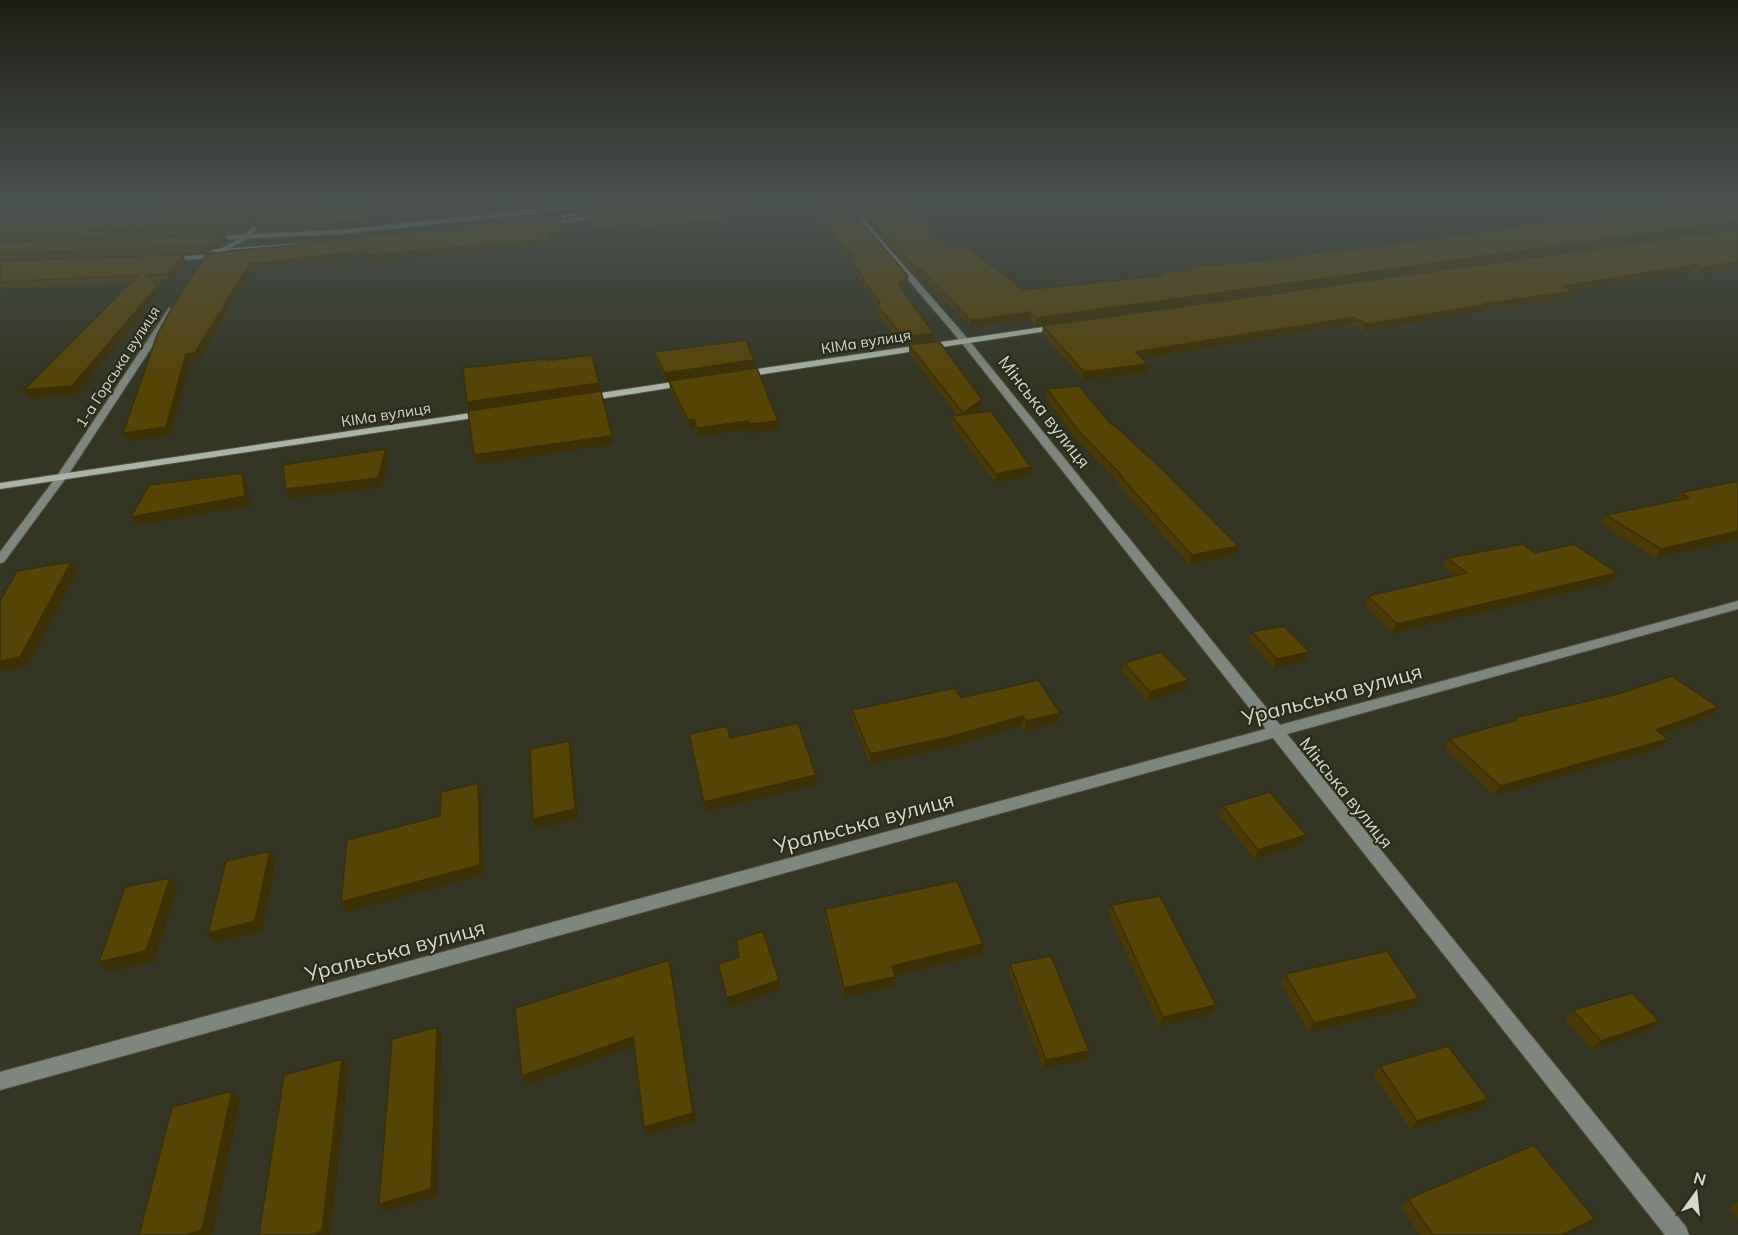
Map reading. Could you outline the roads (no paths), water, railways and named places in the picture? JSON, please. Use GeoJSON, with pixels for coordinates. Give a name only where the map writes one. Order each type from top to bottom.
{"type":"FeatureCollection","features":[{"type":"Feature","properties":{"kind":"street"},"geometry":{"type":"LineString","coordinates":[[200,267],[203,264]]}},
{"type":"Feature","properties":{"kind":"street","name":"Мінська вулиця"},"geometry":{"type":"LineString","coordinates":[[898,264],[964,340],[1678,1235]]}},
{"type":"Feature","properties":{"kind":"street","name":"1-а Горська вулиця"},"geometry":{"type":"LineString","coordinates":[[0,560],[61,478],[175,305]]}},
{"type":"Feature","properties":{"kind":"street","name":"КІМа вулиця"},"geometry":{"type":"LineString","coordinates":[[729,376],[1069,326]]}},
{"type":"Feature","properties":{"kind":"street"},"geometry":{"type":"LineString","coordinates":[[577,399],[694,382]]}},
{"type":"Feature","properties":{"kind":"street","name":"КІМа вулиця"},"geometry":{"type":"LineString","coordinates":[[0,486],[495,412]]}},
{"type":"Feature","properties":{"kind":"street","name":"Уральська вулиця"},"geometry":{"type":"LineString","coordinates":[[0,1081],[1738,605]]}}]}
